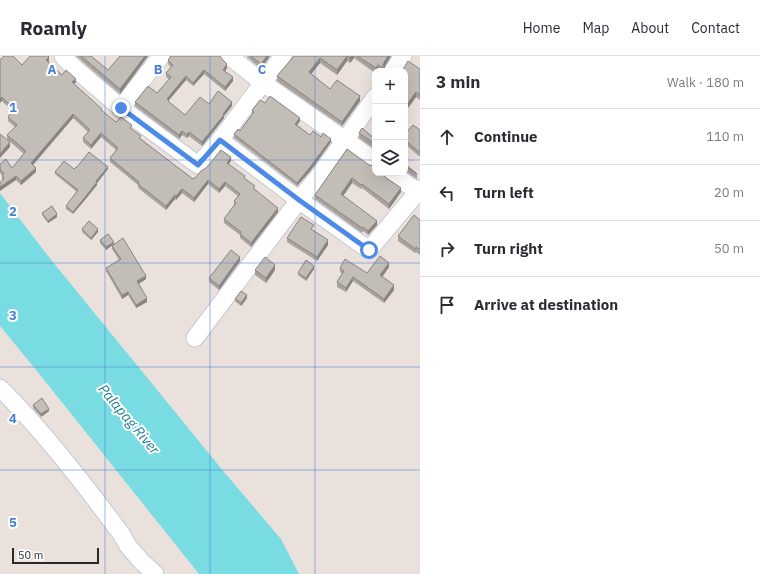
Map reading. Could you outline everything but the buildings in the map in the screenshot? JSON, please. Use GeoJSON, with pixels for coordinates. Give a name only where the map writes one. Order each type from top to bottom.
{"type":"FeatureCollection","features":[{"type":"Feature","properties":{"kind":"street"},"geometry":{"type":"LineString","coordinates":[[63,56],[71,65],[121,108],[198,165],[220,140],[283,56]]}},
{"type":"Feature","properties":{"kind":"street"},"geometry":{"type":"LineString","coordinates":[[121,108],[161,56]]}},
{"type":"Feature","properties":{"kind":"street"},"geometry":{"type":"LineString","coordinates":[[229,56],[263,83],[372,159]]}},
{"type":"Feature","properties":{"kind":"street"},"geometry":{"type":"LineString","coordinates":[[395,68],[403,56]]}},
{"type":"Feature","properties":{"kind":"street"},"geometry":{"type":"LineString","coordinates":[[195,338],[346,140],[372,101]]}},
{"type":"Feature","properties":{"kind":"street"},"geometry":{"type":"LineString","coordinates":[[220,140],[299,200],[369,250],[419,191],[396,176]]}},
{"type":"Feature","properties":{"kind":"street"},"geometry":{"type":"LineString","coordinates":[[0,388],[19,406],[77,475],[122,535],[128,546],[155,574]]}},
{"type":"Feature","properties":{"kind":"water","name":"Palapag River"},"geometry":{"type":"Polygon","coordinates":[[[0,193],[48,256],[224,472],[281,539],[299,574],[199,574],[0,326],[0,193]]]}},
{"type":"Feature","properties":{"kind":"route"},"geometry":{"type":"LineString","coordinates":[[121,108],[198,165],[220,140],[299,200],[369,250]]}}]}
